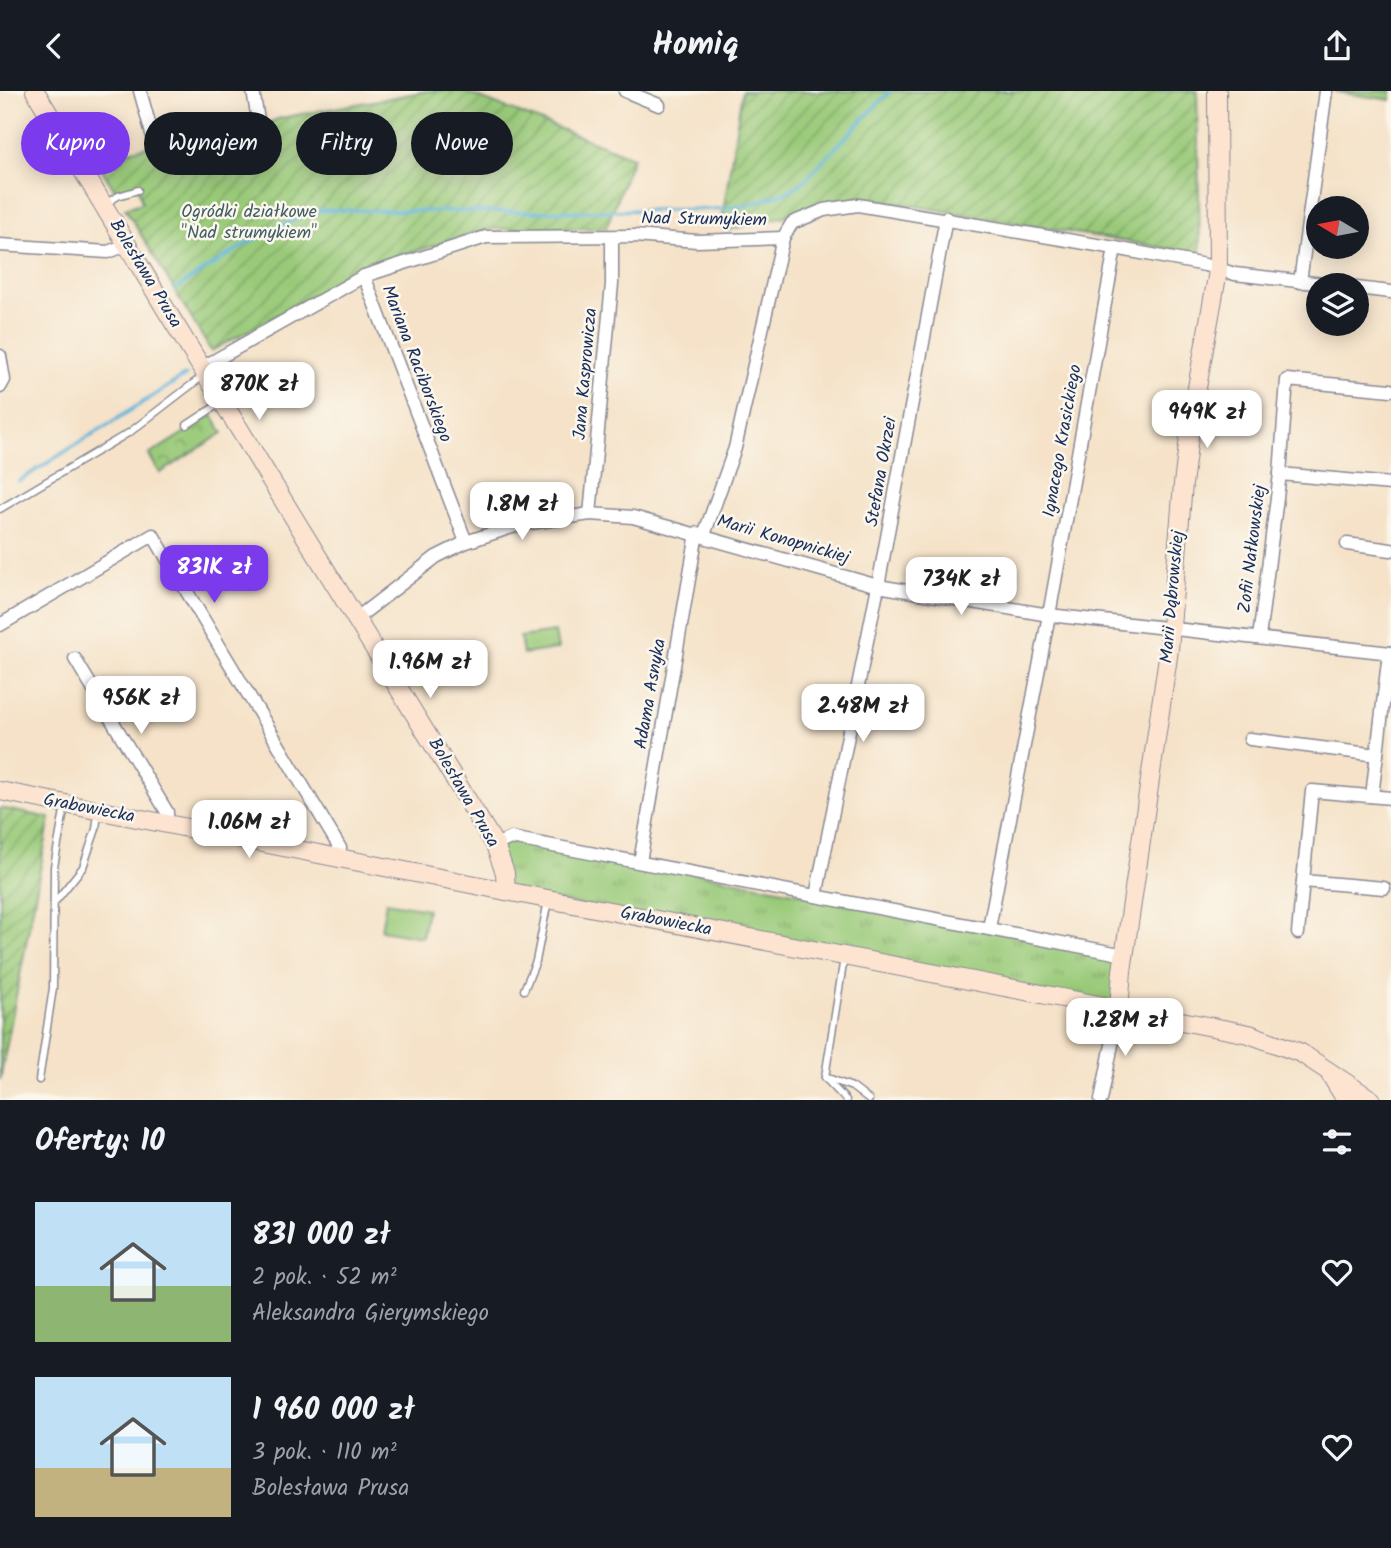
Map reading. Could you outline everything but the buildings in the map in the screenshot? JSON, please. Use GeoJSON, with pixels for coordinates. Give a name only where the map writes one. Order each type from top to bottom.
{"type":"FeatureCollection","features":[{"type":"Feature","properties":{"kind":"street","name":"Bolesława Prusa"},"geometry":{"type":"LineString","coordinates":[[34,91],[495,845],[505,873],[506,891]]}},
{"type":"Feature","properties":{"kind":"street"},"geometry":{"type":"LineString","coordinates":[[140,91],[146,112]]}},
{"type":"Feature","properties":{"kind":"street"},"geometry":{"type":"LineString","coordinates":[[253,91],[257,112]]}},
{"type":"Feature","properties":{"kind":"street"},"geometry":{"type":"LineString","coordinates":[[625,91],[659,105]]}},
{"type":"Feature","properties":{"kind":"street","name":"Marii Dąbrowskiej"},"geometry":{"type":"LineString","coordinates":[[1101,1100],[1119,1009],[1169,650],[1191,421],[1218,271],[1217,91]]}},
{"type":"Feature","properties":{"kind":"street"},"geometry":{"type":"LineString","coordinates":[[1300,282],[1326,91]]}},
{"type":"Feature","properties":{"kind":"street","name":"Nad Strumykiem"},"geometry":{"type":"LineString","coordinates":[[205,370],[364,277],[486,237],[612,237],[697,241],[783,238],[792,223],[824,211],[858,205],[1115,247],[1205,265],[1218,271],[1306,283]]}},
{"type":"Feature","properties":{"kind":"street","name":"Stefana Okrzei"},"geometry":{"type":"LineString","coordinates":[[816,896],[878,586],[946,218]]}},
{"type":"Feature","properties":{"kind":"street","name":"Jana Kasprowicza"},"geometry":{"type":"LineString","coordinates":[[590,514],[612,283],[612,237]]}},
{"type":"Feature","properties":{"kind":"street","name":"Adama Asnyka"},"geometry":{"type":"LineString","coordinates":[[640,862],[701,534],[735,448],[783,238]]}},
{"type":"Feature","properties":{"kind":"street"},"geometry":{"type":"LineString","coordinates":[[0,245],[108,252],[127,245]]}},
{"type":"Feature","properties":{"kind":"street","name":"Ignacego Krasickiego"},"geometry":{"type":"LineString","coordinates":[[989,928],[1115,247]]}},
{"type":"Feature","properties":{"kind":"street","name":"Mariana Raciborskiego"},"geometry":{"type":"LineString","coordinates":[[364,277],[466,542]]}},
{"type":"Feature","properties":{"kind":"street"},"geometry":{"type":"LineString","coordinates":[[1369,289],[1391,292]]}},
{"type":"Feature","properties":{"kind":"street"},"geometry":{"type":"LineString","coordinates":[[0,356],[4,380],[0,387]]}},
{"type":"Feature","properties":{"kind":"street","name":"Zofii Nałkowskiej"},"geometry":{"type":"LineString","coordinates":[[1259,638],[1280,474],[1287,380],[1391,390]]}},
{"type":"Feature","properties":{"kind":"street"},"geometry":{"type":"LineString","coordinates":[[1280,474],[1391,484]]}},
{"type":"Feature","properties":{"kind":"street","name":"Marii Konopnickiej"},"geometry":{"type":"LineString","coordinates":[[357,618],[436,557],[466,542],[518,525],[590,514],[633,517],[878,586],[1049,615],[1390,653]]}},
{"type":"Feature","properties":{"kind":"street"},"geometry":{"type":"LineString","coordinates":[[0,625],[153,535],[340,848],[338,858]]}},
{"type":"Feature","properties":{"kind":"street"},"geometry":{"type":"LineString","coordinates":[[1347,544],[1391,549]]}},
{"type":"Feature","properties":{"kind":"street"},"geometry":{"type":"LineString","coordinates":[[1372,796],[1390,653]]}},
{"type":"Feature","properties":{"kind":"street"},"geometry":{"type":"LineString","coordinates":[[75,659],[167,812],[167,824]]}},
{"type":"Feature","properties":{"kind":"street"},"geometry":{"type":"LineString","coordinates":[[1250,739],[1377,755]]}},
{"type":"Feature","properties":{"kind":"street","name":"Grabowiecka"},"geometry":{"type":"LineString","coordinates":[[0,791],[1249,1034],[1301,1053],[1372,1100]]}},
{"type":"Feature","properties":{"kind":"street"},"geometry":{"type":"LineString","coordinates":[[1298,933],[1312,791],[1391,798]]}},
{"type":"Feature","properties":{"kind":"street"},"geometry":{"type":"LineString","coordinates":[[495,845],[511,838],[1125,955]]}},
{"type":"Feature","properties":{"kind":"street"},"geometry":{"type":"LineString","coordinates":[[1303,881],[1384,888]]}},
{"type":"Feature","properties":{"kind":"street","name":"Grabowiecka"},"geometry":{"type":"LineString","coordinates":[[1326,1068],[1346,1100]]}},
{"type":"Feature","properties":{"kind":"lane"},"geometry":{"type":"LineString","coordinates":[[103,205],[118,196],[138,190]]}},
{"type":"Feature","properties":{"kind":"lane"},"geometry":{"type":"LineString","coordinates":[[0,509],[130,432],[205,370]]}},
{"type":"Feature","properties":{"kind":"lane"},"geometry":{"type":"LineString","coordinates":[[187,425],[224,401]]}},
{"type":"Feature","properties":{"kind":"lane"},"geometry":{"type":"LineString","coordinates":[[39,1080],[54,988],[54,867],[65,804]]}},
{"type":"Feature","properties":{"kind":"lane"},"geometry":{"type":"LineString","coordinates":[[54,903],[83,867],[99,811]]}},
{"type":"Feature","properties":{"kind":"lane"},"geometry":{"type":"LineString","coordinates":[[524,990],[536,961],[548,899]]}},
{"type":"Feature","properties":{"kind":"lane"},"geometry":{"type":"LineString","coordinates":[[825,1077],[845,957]]}},
{"type":"Feature","properties":{"kind":"lane"},"geometry":{"type":"LineString","coordinates":[[825,1077],[846,1100]]}},
{"type":"Feature","properties":{"kind":"lane"},"geometry":{"type":"LineString","coordinates":[[825,1077],[852,1087],[869,1100]]}},
{"type":"Feature","properties":{"kind":"green space","name":"Ogródki działkowe \"Nad strumykiem\""},"geometry":{"type":"Polygon","coordinates":[[[427,91],[462,91],[633,157],[606,228],[489,229],[370,265],[211,351],[125,208],[142,203],[138,187],[115,191],[105,175],[130,175],[130,150],[144,147],[144,175],[282,175],[282,118],[296,115],[296,175],[397,175],[397,112],[313,112],[427,91]]]}},
{"type":"Feature","properties":{"kind":"green space"},"geometry":{"type":"Polygon","coordinates":[[[742,91],[1197,91],[1200,254],[861,197],[725,231],[721,226],[742,91]]]}},
{"type":"Feature","properties":{"kind":"green space"},"geometry":{"type":"Polygon","coordinates":[[[1336,91],[1391,91],[1391,100],[1336,92],[1336,91]]]}},
{"type":"Feature","properties":{"kind":"green space"},"geometry":{"type":"Polygon","coordinates":[[[212,415],[223,433],[160,473],[149,455],[212,415]]]}},
{"type":"Feature","properties":{"kind":"green space"},"geometry":{"type":"Polygon","coordinates":[[[555,632],[558,649],[523,654],[520,637],[555,632]]]}},
{"type":"Feature","properties":{"kind":"green space"},"geometry":{"type":"Polygon","coordinates":[[[0,808],[50,818],[0,1080],[0,808]]]}},
{"type":"Feature","properties":{"kind":"green space"},"geometry":{"type":"Polygon","coordinates":[[[511,838],[1125,955],[1119,1009],[506,891],[495,845],[511,838]]]}},
{"type":"Feature","properties":{"kind":"green space"},"geometry":{"type":"Polygon","coordinates":[[[386,902],[427,909],[422,937],[381,930],[386,902]]]}},
{"type":"Feature","properties":{"kind":"waterway"},"geometry":{"type":"LineString","coordinates":[[174,290],[264,234],[323,210],[531,212],[715,209],[745,206],[787,192],[801,184],[890,91]]}},
{"type":"Feature","properties":{"kind":"waterway"},"geometry":{"type":"LineString","coordinates":[[19,481],[186,375]]}}]}
